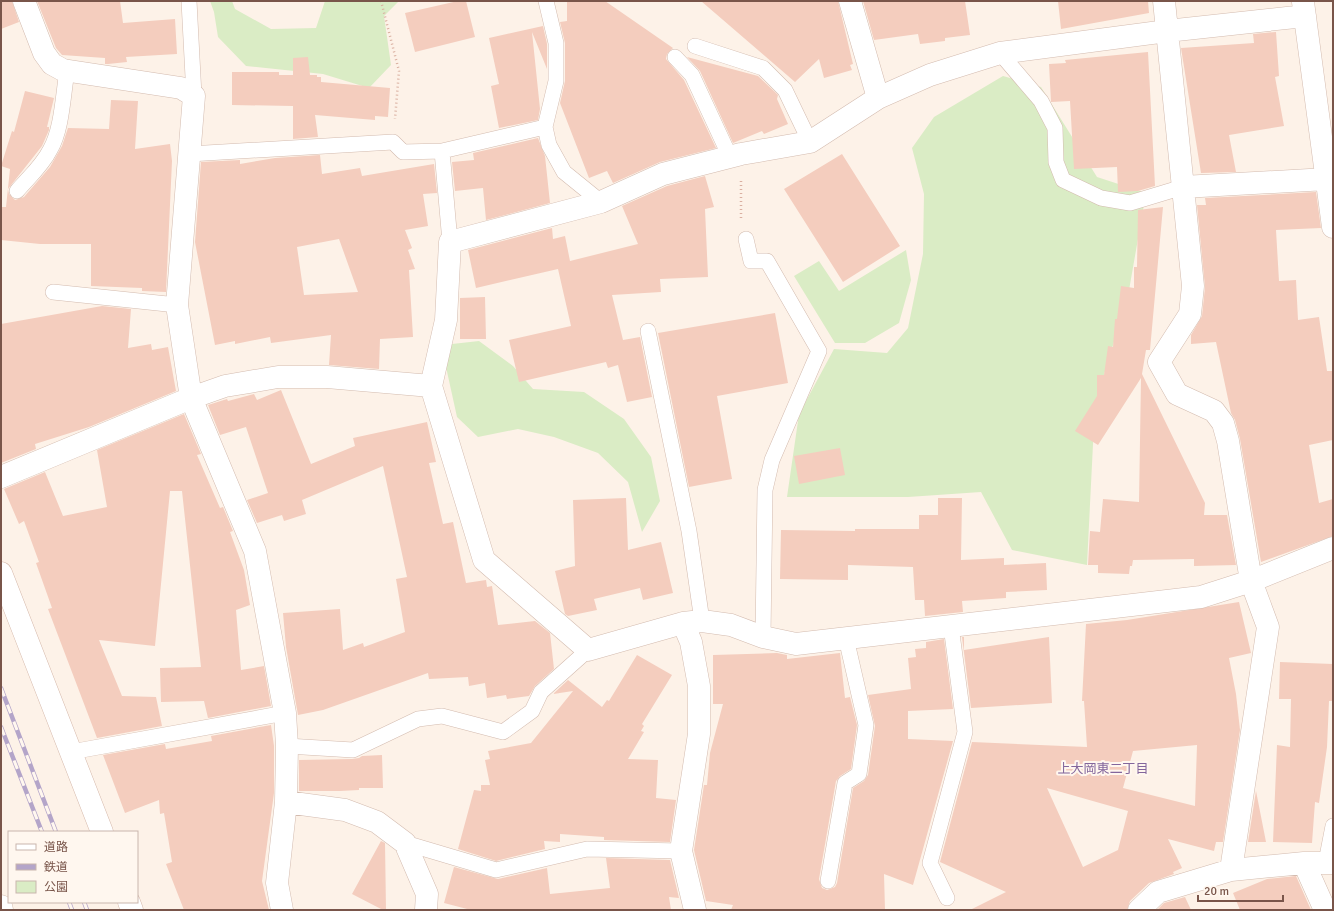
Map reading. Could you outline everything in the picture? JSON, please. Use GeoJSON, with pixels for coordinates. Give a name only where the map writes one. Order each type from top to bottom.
{"type":"FeatureCollection","features":[{"type":"Feature","properties":{"kind":"street"},"geometry":{"type":"LineString","coordinates":[[24,1],[44,53],[52,64],[67,71],[181,88],[194,96],[177,305],[191,398],[255,551],[285,713],[287,746],[286,802],[277,883],[282,910]]}},
{"type":"Feature","properties":{"kind":"street"},"geometry":{"type":"LineString","coordinates":[[850,1],[878,98]]}},
{"type":"Feature","properties":{"kind":"street"},"geometry":{"type":"LineString","coordinates":[[1164,1],[1193,286],[1190,314],[1159,362],[1176,394],[1214,411],[1223,424],[1228,441],[1252,581],[1268,627],[1231,870]]}},
{"type":"Feature","properties":{"kind":"street"},"geometry":{"type":"LineString","coordinates":[[1333,227],[1327,179],[1327,138],[1304,8],[1167,31],[1000,52],[930,75],[878,98],[810,142],[730,157],[663,174],[601,202],[450,242],[446,320],[431,386],[484,560],[588,650],[692,622],[731,624],[763,637],[796,644],[1201,597],[1252,581],[1333,548]]}},
{"type":"Feature","properties":{"kind":"street"},"geometry":{"type":"LineString","coordinates":[[1183,187],[1327,179]]}},
{"type":"Feature","properties":{"kind":"street"},"geometry":{"type":"LineString","coordinates":[[1,477],[191,398],[225,386],[278,377],[327,377],[431,386]]}},
{"type":"Feature","properties":{"kind":"street"},"geometry":{"type":"LineString","coordinates":[[1,573],[102,831]]}},
{"type":"Feature","properties":{"kind":"street"},"geometry":{"type":"LineString","coordinates":[[692,622],[691,642],[699,686],[699,734],[681,851],[695,910]]}},
{"type":"Feature","properties":{"kind":"street"},"geometry":{"type":"LineString","coordinates":[[286,802],[345,810],[377,822],[405,843],[427,894],[426,910]]}},
{"type":"Feature","properties":{"kind":"street"},"geometry":{"type":"LineString","coordinates":[[1304,863],[1325,910]]}},
{"type":"Feature","properties":{"kind":"street"},"geometry":{"type":"LineString","coordinates":[[1139,910],[1158,892],[1231,870],[1304,863],[1330,863]]}},
{"type":"Feature","properties":{"kind":"street"},"geometry":{"type":"LineString","coordinates":[[1,906],[2,910]]}},
{"type":"Feature","properties":{"kind":"lane"},"geometry":{"type":"LineString","coordinates":[[189,1],[194,96]]}},
{"type":"Feature","properties":{"kind":"lane"},"geometry":{"type":"LineString","coordinates":[[546,1],[556,43],[556,81],[545,127],[549,145],[564,172],[601,202]]}},
{"type":"Feature","properties":{"kind":"lane"},"geometry":{"type":"LineString","coordinates":[[696,46],[763,68],[786,90],[793,109],[810,142]]}},
{"type":"Feature","properties":{"kind":"lane"},"geometry":{"type":"LineString","coordinates":[[1000,52],[1040,101],[1055,128],[1056,162],[1062,180],[1101,198],[1130,203],[1183,187]]}},
{"type":"Feature","properties":{"kind":"lane"},"geometry":{"type":"LineString","coordinates":[[675,57],[692,75],[730,157]]}},
{"type":"Feature","properties":{"kind":"lane"},"geometry":{"type":"LineString","coordinates":[[17,191],[51,149],[57,130],[67,71]]}},
{"type":"Feature","properties":{"kind":"lane"},"geometry":{"type":"LineString","coordinates":[[189,154],[393,142],[403,152],[442,151],[545,127]]}},
{"type":"Feature","properties":{"kind":"lane"},"geometry":{"type":"LineString","coordinates":[[442,151],[450,242]]}},
{"type":"Feature","properties":{"kind":"lane"},"geometry":{"type":"LineString","coordinates":[[746,239],[752,261],[767,261],[819,351],[772,460],[765,490],[763,637]]}},
{"type":"Feature","properties":{"kind":"lane"},"geometry":{"type":"LineString","coordinates":[[53,292],[177,305]]}},
{"type":"Feature","properties":{"kind":"lane"},"geometry":{"type":"LineString","coordinates":[[648,331],[689,531],[692,622]]}},
{"type":"Feature","properties":{"kind":"lane"},"geometry":{"type":"LineString","coordinates":[[947,898],[930,863],[965,732],[951,626]]}},
{"type":"Feature","properties":{"kind":"lane"},"geometry":{"type":"LineString","coordinates":[[828,881],[845,783],[859,774],[866,725],[846,638]]}},
{"type":"Feature","properties":{"kind":"lane"},"geometry":{"type":"LineString","coordinates":[[287,746],[353,750],[418,719],[442,716],[503,732],[532,711],[541,692],[588,650]]}},
{"type":"Feature","properties":{"kind":"lane"},"geometry":{"type":"LineString","coordinates":[[72,752],[285,713]]}},
{"type":"Feature","properties":{"kind":"lane"},"geometry":{"type":"LineString","coordinates":[[1330,863],[1333,826]]}},
{"type":"Feature","properties":{"kind":"lane"},"geometry":{"type":"LineString","coordinates":[[405,843],[496,870],[586,849],[681,851]]}},
{"type":"Feature","properties":{"kind":"path"},"geometry":{"type":"LineString","coordinates":[[381,1],[400,71],[393,142]]}},
{"type":"Feature","properties":{"kind":"path"},"geometry":{"type":"LineString","coordinates":[[741,184],[741,219]]}},
{"type":"Feature","properties":{"kind":"green space"},"geometry":{"type":"Polygon","coordinates":[[[210,1],[232,1],[235,9],[271,29],[316,28],[325,1],[399,1],[384,16],[391,65],[369,88],[323,74],[246,66],[218,37],[214,12],[210,1]]]}},
{"type":"Feature","properties":{"kind":"green space"},"geometry":{"type":"Polygon","coordinates":[[[1003,76],[1041,87],[1097,177],[1146,193],[1128,296],[1095,404],[1087,565],[1012,550],[981,492],[908,497],[787,497],[799,414],[834,349],[887,353],[908,328],[923,254],[924,194],[912,148],[934,117],[1003,76]]]}},
{"type":"Feature","properties":{"kind":"green space"},"geometry":{"type":"Polygon","coordinates":[[[906,250],[911,280],[899,323],[865,343],[835,343],[794,276],[819,261],[839,291],[906,250]]]}},
{"type":"Feature","properties":{"kind":"green space"},"geometry":{"type":"Polygon","coordinates":[[[479,341],[513,366],[533,389],[584,392],[624,419],[651,457],[660,501],[642,532],[628,482],[598,453],[554,437],[518,429],[478,437],[457,417],[446,367],[452,344],[479,341]]]}},
{"type":"Feature","properties":{"kind":"building"},"geometry":{"type":"Polygon","coordinates":[[[1,1],[12,1],[19,22],[1,29],[1,1]]]}},
{"type":"Feature","properties":{"kind":"building"},"geometry":{"type":"Polygon","coordinates":[[[37,1],[120,1],[123,23],[175,19],[177,54],[126,57],[127,62],[108,64],[105,64],[105,58],[62,55],[56,48],[37,1]]]}},
{"type":"Feature","properties":{"kind":"building"},"geometry":{"type":"Polygon","coordinates":[[[458,1],[466,1],[475,37],[415,52],[405,13],[458,1]]]}},
{"type":"Feature","properties":{"kind":"building"},"geometry":{"type":"Polygon","coordinates":[[[567,1],[605,1],[673,48],[667,54],[666,59],[684,80],[716,148],[660,162],[613,183],[607,171],[589,178],[560,103],[565,81],[565,43],[560,22],[567,21],[567,1]]]}},
{"type":"Feature","properties":{"kind":"building"},"geometry":{"type":"Polygon","coordinates":[[[701,1],[838,1],[853,64],[850,65],[852,70],[824,78],[819,59],[795,82],[701,1]]]}},
{"type":"Feature","properties":{"kind":"building"},"geometry":{"type":"Polygon","coordinates":[[[863,1],[965,1],[970,35],[945,38],[945,41],[920,44],[918,34],[874,40],[863,1]]]}},
{"type":"Feature","properties":{"kind":"building"},"geometry":{"type":"Polygon","coordinates":[[[1058,1],[1148,1],[1149,13],[1061,29],[1058,1]]]}},
{"type":"Feature","properties":{"kind":"building"},"geometry":{"type":"Polygon","coordinates":[[[543,26],[547,44],[547,69],[532,32],[540,109],[538,120],[499,128],[491,86],[499,84],[489,38],[543,26]]]}},
{"type":"Feature","properties":{"kind":"building"},"geometry":{"type":"Polygon","coordinates":[[[1276,32],[1279,76],[1275,77],[1284,126],[1229,135],[1236,172],[1201,173],[1181,48],[1254,43],[1253,34],[1276,32]]]}},
{"type":"Feature","properties":{"kind":"building"},"geometry":{"type":"Polygon","coordinates":[[[1148,52],[1155,186],[1138,191],[1118,192],[1117,167],[1074,169],[1070,101],[1051,102],[1049,64],[1066,63],[1065,60],[1148,52]]]}},
{"type":"Feature","properties":{"kind":"building"},"geometry":{"type":"Polygon","coordinates":[[[308,57],[310,75],[317,75],[317,77],[321,77],[321,82],[390,88],[388,117],[375,116],[375,120],[315,115],[318,137],[293,139],[293,106],[232,105],[232,72],[279,72],[279,75],[293,75],[293,58],[308,57]]]}},
{"type":"Feature","properties":{"kind":"building"},"geometry":{"type":"Polygon","coordinates":[[[687,57],[758,76],[778,95],[777,99],[788,124],[764,134],[762,131],[733,143],[700,71],[687,57]]]}},
{"type":"Feature","properties":{"kind":"building"},"geometry":{"type":"Polygon","coordinates":[[[25,91],[54,98],[47,127],[49,127],[49,130],[42,146],[8,189],[9,194],[15,200],[24,197],[50,167],[62,146],[68,128],[109,129],[111,100],[138,101],[135,149],[170,144],[172,161],[166,292],[142,291],[142,288],[91,286],[91,244],[40,244],[1,240],[1,207],[6,207],[10,169],[1,166],[12,131],[14,132],[25,91]]]}},
{"type":"Feature","properties":{"kind":"building"},"geometry":{"type":"Polygon","coordinates":[[[538,138],[545,156],[550,203],[486,220],[483,188],[455,191],[452,162],[474,160],[473,153],[538,138]]]}},
{"type":"Feature","properties":{"kind":"building"},"geometry":{"type":"Polygon","coordinates":[[[842,154],[900,246],[843,282],[784,189],[842,154]]]}},
{"type":"Feature","properties":{"kind":"building"},"geometry":{"type":"Polygon","coordinates":[[[320,155],[322,174],[360,168],[362,176],[434,164],[437,193],[423,194],[428,226],[405,230],[412,248],[408,250],[415,269],[409,270],[413,337],[380,339],[379,369],[329,365],[331,335],[271,343],[270,337],[235,344],[235,341],[215,345],[195,242],[201,162],[240,160],[240,164],[275,158],[320,155]],[[339,239],[297,247],[304,295],[358,292],[339,239]]]}},
{"type":"Feature","properties":{"kind":"building"},"geometry":{"type":"Polygon","coordinates":[[[705,176],[714,207],[705,209],[708,277],[660,279],[661,292],[612,295],[623,340],[640,337],[652,397],[627,402],[618,365],[608,368],[606,362],[519,382],[509,340],[571,326],[558,269],[476,288],[468,250],[552,228],[553,239],[565,236],[570,261],[638,244],[622,206],[667,186],[705,176]]]}},
{"type":"Feature","properties":{"kind":"building"},"geometry":{"type":"Polygon","coordinates":[[[1316,192],[1321,228],[1276,230],[1279,281],[1296,280],[1298,320],[1319,317],[1327,371],[1333,371],[1333,440],[1309,445],[1319,503],[1333,499],[1333,536],[1261,562],[1240,439],[1235,420],[1231,413],[1216,342],[1191,344],[1191,335],[1202,316],[1205,287],[1197,205],[1206,205],[1205,198],[1316,192]]]}},
{"type":"Feature","properties":{"kind":"building"},"geometry":{"type":"Polygon","coordinates":[[[1163,207],[1150,350],[1146,350],[1142,374],[1205,503],[1204,515],[1227,515],[1236,565],[1194,566],[1194,559],[1133,560],[1132,566],[1130,566],[1129,574],[1098,573],[1098,565],[1088,565],[1090,531],[1100,532],[1103,499],[1139,502],[1141,378],[1098,445],[1075,431],[1097,396],[1097,375],[1104,375],[1108,346],[1113,347],[1115,319],[1117,319],[1121,286],[1134,288],[1134,267],[1137,267],[1138,210],[1163,207]]]}},
{"type":"Feature","properties":{"kind":"building"},"geometry":{"type":"Polygon","coordinates":[[[485,297],[486,339],[460,339],[460,298],[485,297]]]}},
{"type":"Feature","properties":{"kind":"building"},"geometry":{"type":"Polygon","coordinates":[[[102,306],[131,309],[128,348],[151,344],[152,350],[168,347],[176,391],[89,427],[35,444],[36,449],[1,463],[1,324],[102,306]]]}},
{"type":"Feature","properties":{"kind":"building"},"geometry":{"type":"Polygon","coordinates":[[[775,313],[788,383],[717,396],[732,479],[689,487],[658,333],[775,313]]]}},
{"type":"Feature","properties":{"kind":"building"},"geometry":{"type":"Polygon","coordinates":[[[281,390],[311,464],[355,446],[353,438],[427,422],[436,462],[429,463],[443,524],[453,522],[466,583],[486,580],[487,587],[492,586],[498,625],[535,621],[550,633],[554,669],[535,686],[529,696],[507,699],[506,695],[487,698],[485,683],[469,686],[468,677],[429,679],[428,673],[323,710],[298,715],[286,647],[283,613],[340,609],[343,650],[363,643],[364,647],[405,632],[396,579],[407,577],[383,466],[302,500],[306,514],[284,521],[282,515],[257,523],[247,500],[268,493],[246,427],[220,435],[208,405],[227,399],[228,401],[254,394],[257,400],[281,390]]]}},
{"type":"Feature","properties":{"kind":"building"},"geometry":{"type":"Polygon","coordinates":[[[184,414],[201,454],[197,455],[220,508],[223,507],[233,531],[230,532],[244,570],[250,605],[236,610],[241,670],[264,666],[271,706],[208,718],[204,701],[161,702],[160,668],[201,667],[182,491],[170,491],[155,646],[99,640],[122,696],[156,697],[162,726],[97,738],[48,609],[52,608],[36,563],[39,562],[24,521],[19,524],[4,489],[45,472],[63,516],[107,507],[97,450],[184,414]]]}},
{"type":"Feature","properties":{"kind":"building"},"geometry":{"type":"Polygon","coordinates":[[[840,448],[845,475],[799,484],[794,456],[840,448]]]}},
{"type":"Feature","properties":{"kind":"building"},"geometry":{"type":"Polygon","coordinates":[[[626,498],[628,550],[661,542],[673,593],[643,600],[640,588],[594,599],[597,610],[568,616],[565,614],[555,571],[575,566],[573,500],[626,498]]]}},
{"type":"Feature","properties":{"kind":"building"},"geometry":{"type":"Polygon","coordinates":[[[938,498],[962,498],[961,560],[1004,558],[1004,565],[1046,563],[1047,590],[1006,592],[1006,598],[962,601],[963,612],[925,616],[924,600],[915,600],[913,567],[848,565],[848,580],[780,579],[781,530],[855,531],[855,529],[919,529],[919,515],[938,515],[938,498]]]}},
{"type":"Feature","properties":{"kind":"building"},"geometry":{"type":"Polygon","coordinates":[[[1239,602],[1251,653],[1229,658],[1236,694],[1240,730],[1223,842],[1216,842],[1214,851],[1168,839],[1182,868],[1173,872],[1174,874],[1149,883],[1130,901],[1127,910],[970,910],[1006,892],[940,862],[972,742],[1087,747],[1084,701],[1082,701],[1086,624],[1127,620],[1239,602]],[[1197,745],[1133,751],[1123,788],[1195,806],[1197,745]],[[1047,788],[1083,867],[1118,850],[1128,811],[1047,788]]]}},
{"type":"Feature","properties":{"kind":"building"},"geometry":{"type":"Polygon","coordinates":[[[962,637],[964,637],[964,650],[1049,637],[1052,703],[971,708],[962,637]]]}},
{"type":"Feature","properties":{"kind":"building"},"geometry":{"type":"Polygon","coordinates":[[[944,639],[953,709],[908,711],[908,739],[953,741],[913,885],[884,874],[885,910],[731,910],[733,905],[706,901],[694,850],[704,785],[707,785],[710,753],[723,704],[713,704],[713,655],[777,653],[787,655],[787,659],[840,653],[845,698],[850,697],[857,725],[851,769],[840,776],[836,781],[819,879],[822,888],[827,890],[835,887],[837,883],[853,788],[864,781],[868,775],[875,726],[868,695],[911,689],[908,658],[916,657],[915,649],[926,648],[926,642],[944,639]]]}},
{"type":"Feature","properties":{"kind":"building"},"geometry":{"type":"Polygon","coordinates":[[[637,655],[672,675],[642,724],[644,726],[641,731],[644,732],[628,759],[658,760],[656,798],[676,800],[670,842],[604,840],[604,837],[560,834],[560,842],[544,841],[545,849],[496,861],[458,849],[474,790],[481,791],[481,785],[490,785],[485,760],[490,759],[488,751],[531,743],[573,691],[553,694],[568,680],[602,707],[607,700],[609,701],[637,655]]]}},
{"type":"Feature","properties":{"kind":"building"},"geometry":{"type":"Polygon","coordinates":[[[1280,662],[1333,664],[1333,701],[1329,701],[1327,747],[1319,803],[1315,802],[1312,843],[1273,842],[1277,745],[1290,747],[1291,699],[1279,699],[1280,662]]]}},
{"type":"Feature","properties":{"kind":"building"},"geometry":{"type":"Polygon","coordinates":[[[271,725],[274,746],[274,793],[262,881],[269,910],[184,910],[166,864],[172,862],[164,813],[160,814],[159,800],[125,813],[103,755],[165,744],[166,749],[212,741],[211,736],[271,725]]]}},
{"type":"Feature","properties":{"kind":"building"},"geometry":{"type":"Polygon","coordinates":[[[382,755],[383,788],[359,788],[359,790],[340,791],[299,791],[299,760],[352,759],[362,756],[382,755]]]}},
{"type":"Feature","properties":{"kind":"building"},"geometry":{"type":"Polygon","coordinates":[[[1256,791],[1266,842],[1248,842],[1256,791]]]}},
{"type":"Feature","properties":{"kind":"building"},"geometry":{"type":"Polygon","coordinates":[[[381,841],[385,843],[386,910],[383,910],[352,894],[381,841]]]}},
{"type":"Feature","properties":{"kind":"building"},"geometry":{"type":"Polygon","coordinates":[[[606,858],[670,860],[679,898],[669,897],[671,910],[471,910],[444,903],[454,867],[498,879],[547,868],[550,894],[610,888],[606,858]]]}},
{"type":"Feature","properties":{"kind":"building"},"geometry":{"type":"Polygon","coordinates":[[[1296,876],[1311,910],[1240,910],[1233,893],[1267,879],[1296,876]]]}},
{"type":"Feature","properties":{"kind":"building"},"geometry":{"type":"Polygon","coordinates":[[[1185,897],[1191,910],[1157,910],[1164,903],[1185,897]]]}},
{"type":"Feature","properties":{"kind":"railway"},"geometry":{"type":"LineString","coordinates":[[1,688],[56,831]]}},
{"type":"Feature","properties":{"kind":"railway"},"geometry":{"type":"LineString","coordinates":[[1,727],[42,831]]}},
{"type":"Feature","properties":{"kind":"railway"},"geometry":{"type":"LineString","coordinates":[[69,903],[72,910]]}},
{"type":"Feature","properties":{"kind":"railway"},"geometry":{"type":"LineString","coordinates":[[84,903],[87,910]]}},
{"type":"Feature","properties":{"kind":"district","name":"上大岡東二丁目"},"geometry":{"type":"Point","coordinates":[1103,768]}}]}
